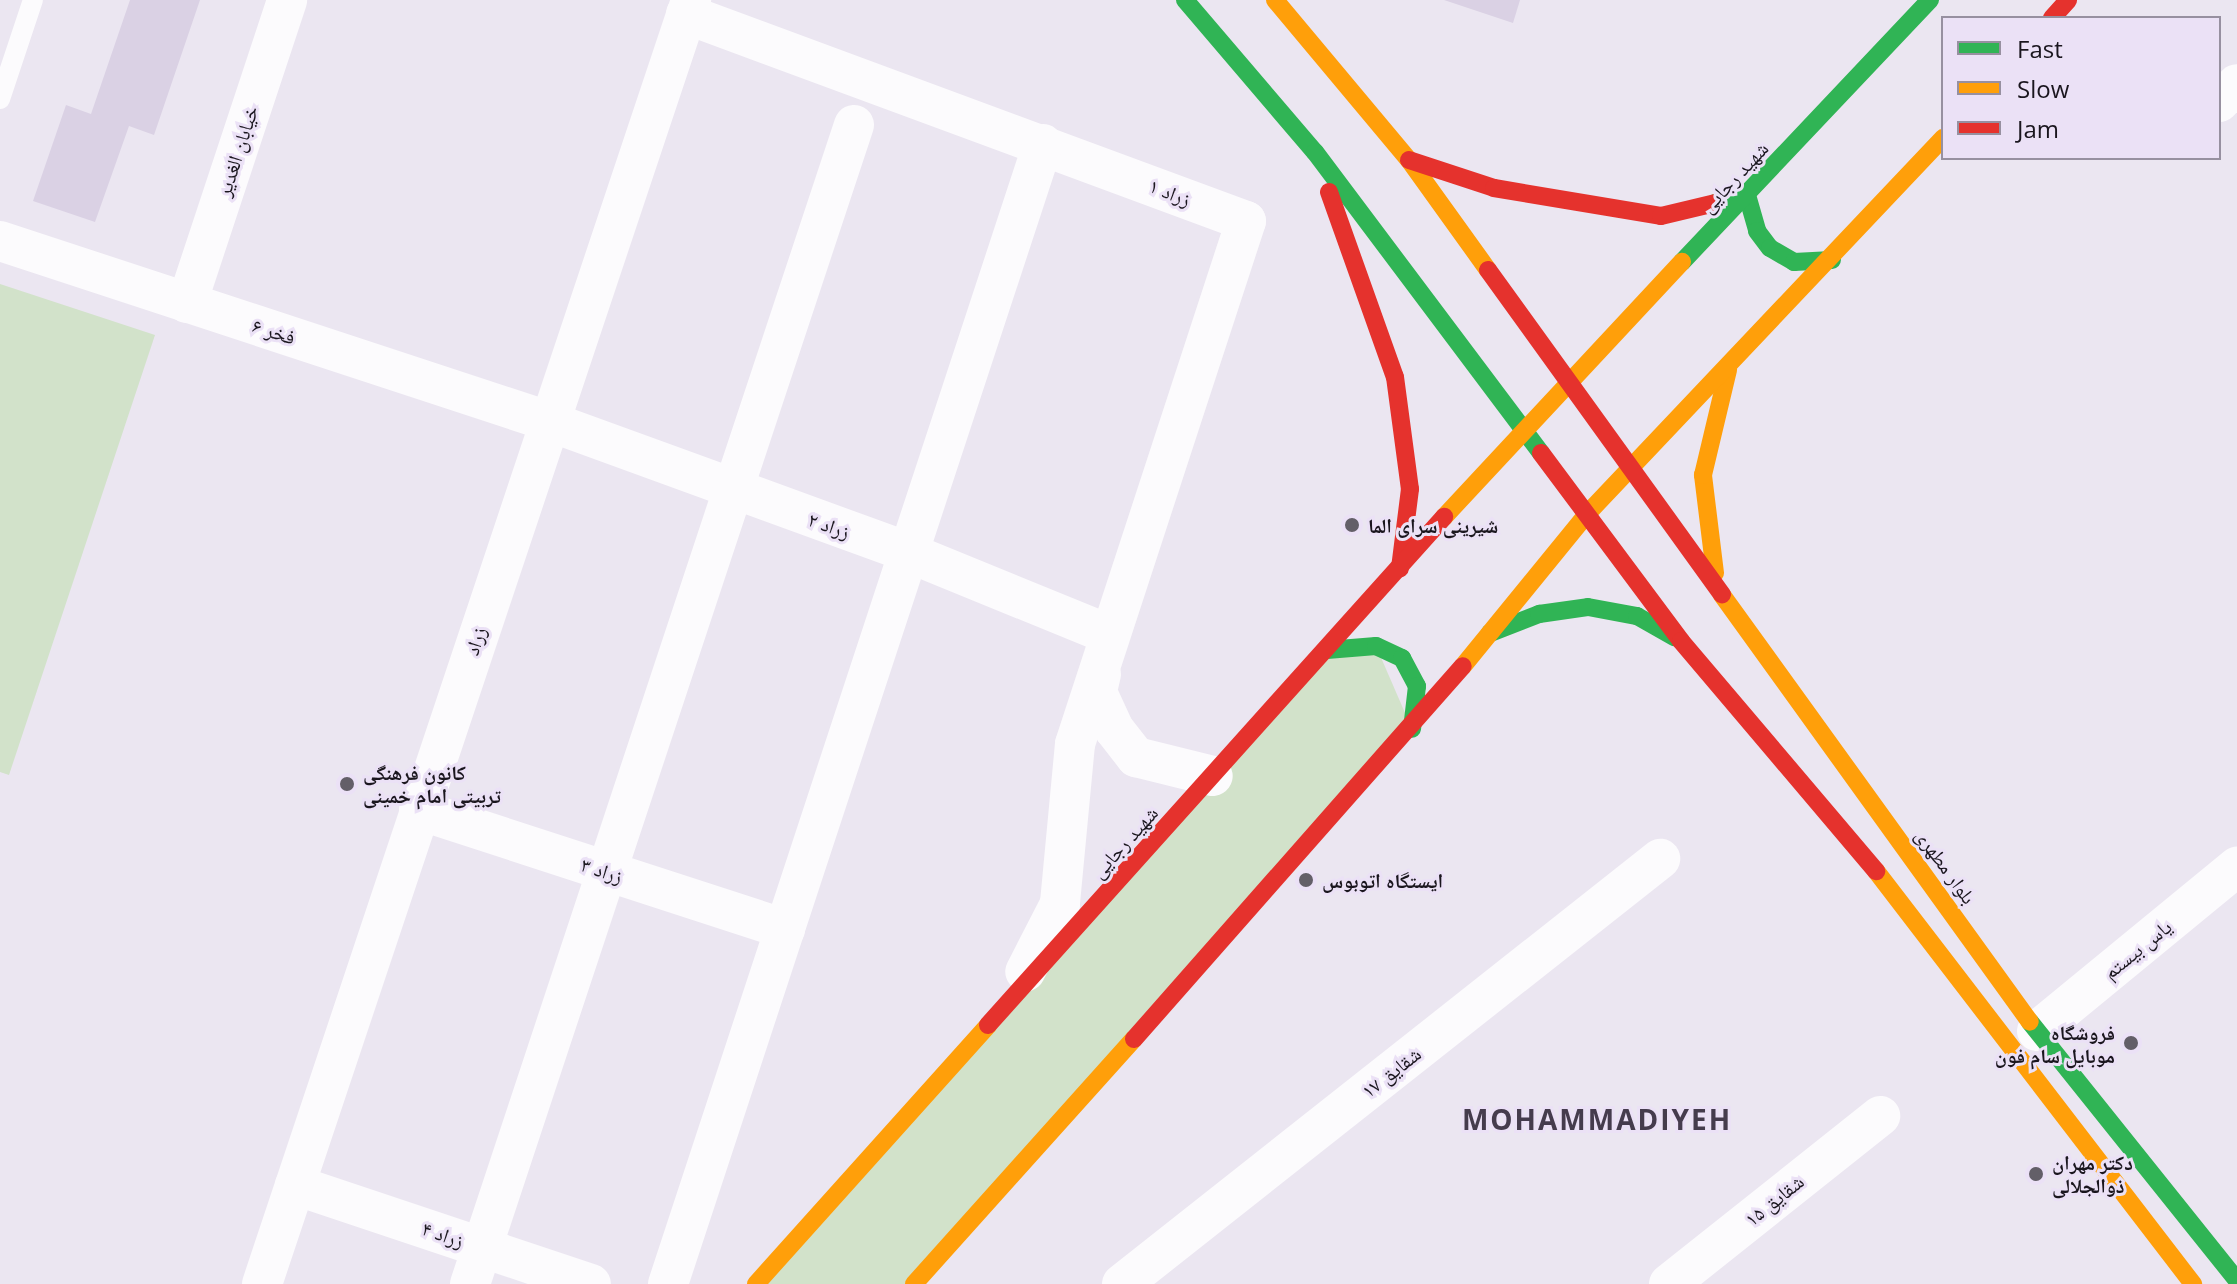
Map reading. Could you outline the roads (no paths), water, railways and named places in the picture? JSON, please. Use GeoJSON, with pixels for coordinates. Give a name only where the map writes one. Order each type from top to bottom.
{"type":"FeatureCollection","features":[{"type":"Feature","properties":{"kind":"main road"},"geometry":{"type":"LineString","coordinates":[[1185,0],[1315,152],[1681,641],[1865,857],[2193,1284]]}},
{"type":"Feature","properties":{"kind":"main road","name":"بلوار مطهری"},"geometry":{"type":"LineString","coordinates":[[1275,0],[1409,160],[2037,1031],[2237,1280]]}},
{"type":"Feature","properties":{"kind":"main road","name":"شهید رجایی"},"geometry":{"type":"LineString","coordinates":[[756,1284],[1523,429],[1930,0]]}},
{"type":"Feature","properties":{"kind":"main road"},"geometry":{"type":"LineString","coordinates":[[2054,16],[2068,0]]}},
{"type":"Feature","properties":{"kind":"main road"},"geometry":{"type":"LineString","coordinates":[[914,1284],[1412,729],[1587,514],[1832,260],[1941,140]]}},
{"type":"Feature","properties":{"kind":"main road"},"geometry":{"type":"LineString","coordinates":[[1315,152],[1395,377],[1410,489],[1400,568]]}},
{"type":"Feature","properties":{"kind":"main road"},"geometry":{"type":"LineString","coordinates":[[1409,160],[1494,188],[1661,216],[1747,195],[1757,231],[1770,248],[1794,262],[1832,260]]}},
{"type":"Feature","properties":{"kind":"main road"},"geometry":{"type":"LineString","coordinates":[[1718,587],[1708,550],[1703,475],[1730,363]]}},
{"type":"Feature","properties":{"kind":"main road"},"geometry":{"type":"LineString","coordinates":[[1487,634],[1539,614],[1588,607],[1637,616],[1681,641]]}},
{"type":"Feature","properties":{"kind":"main road"},"geometry":{"type":"LineString","coordinates":[[1327,650],[1376,646],[1402,658],[1417,686],[1412,729]]}},
{"type":"Feature","properties":{"kind":"street","name":"خیابان الغدیر"},"geometry":{"type":"LineString","coordinates":[[187,303],[287,0]]}},
{"type":"Feature","properties":{"kind":"street","name":"زراد ۱"},"geometry":{"type":"LineString","coordinates":[[688,7],[1246,221],[1108,634]]}},
{"type":"Feature","properties":{"kind":"street","name":"زراد"},"geometry":{"type":"LineString","coordinates":[[262,1284],[688,7]]}},
{"type":"Feature","properties":{"kind":"street"},"geometry":{"type":"LineString","coordinates":[[2221,100],[2237,84]]}},
{"type":"Feature","properties":{"kind":"street"},"geometry":{"type":"LineString","coordinates":[[476,1266],[854,125]]}},
{"type":"Feature","properties":{"kind":"street"},"geometry":{"type":"LineString","coordinates":[[668,1284],[1043,144]]}},
{"type":"Feature","properties":{"kind":"street","name":"فخر ۶"},"geometry":{"type":"LineString","coordinates":[[0,241],[548,421]]}},
{"type":"Feature","properties":{"kind":"street","name":"زراد ۲"},"geometry":{"type":"LineString","coordinates":[[548,421],[907,552],[1108,634]]}},
{"type":"Feature","properties":{"kind":"street"},"geometry":{"type":"LineString","coordinates":[[1108,634],[1097,692],[1114,729],[1136,757],[1213,776]]}},
{"type":"Feature","properties":{"kind":"street"},"geometry":{"type":"LineString","coordinates":[[1010,1001],[1060,904],[1075,744],[1108,634]]}},
{"type":"Feature","properties":{"kind":"street","name":"زراد ۳"},"geometry":{"type":"LineString","coordinates":[[419,810],[785,929]]}},
{"type":"Feature","properties":{"kind":"street","name":"شقایق ۱۷"},"geometry":{"type":"LineString","coordinates":[[1122,1284],[1660,859]]}},
{"type":"Feature","properties":{"kind":"street","name":"یاس بیستم"},"geometry":{"type":"LineString","coordinates":[[2037,1031],[2237,867]]}},
{"type":"Feature","properties":{"kind":"street","name":"شقایق ۱۵"},"geometry":{"type":"LineString","coordinates":[[1669,1284],[1880,1116]]}},
{"type":"Feature","properties":{"kind":"street","name":"زراد ۴"},"geometry":{"type":"LineString","coordinates":[[295,1185],[476,1266],[591,1284]]}},
{"type":"Feature","properties":{"kind":"lane"},"geometry":{"type":"LineString","coordinates":[[0,99],[33,0]]}},
{"type":"Feature","properties":{"kind":"place","name":"شیرینی سرای الما"},"geometry":{"type":"Point","coordinates":[1352,525]}},
{"type":"Feature","properties":{"kind":"place","name":"کانون فرهنگی تربیتی امام خمینی"},"geometry":{"type":"Point","coordinates":[347,784]}},
{"type":"Feature","properties":{"kind":"place","name":"ایستگاه اتوبوس"},"geometry":{"type":"Point","coordinates":[1306,880]}},
{"type":"Feature","properties":{"kind":"place","name":"فروشگاه موبایل سام فون"},"geometry":{"type":"Point","coordinates":[2131,1043]}},
{"type":"Feature","properties":{"kind":"place","name":"دکتر مهران ذوالجلالی"},"geometry":{"type":"Point","coordinates":[2036,1174]}},
{"type":"Feature","properties":{"kind":"district","name":"MOHAMMADIYEH"},"geometry":{"type":"Point","coordinates":[1597,1119]}}]}
